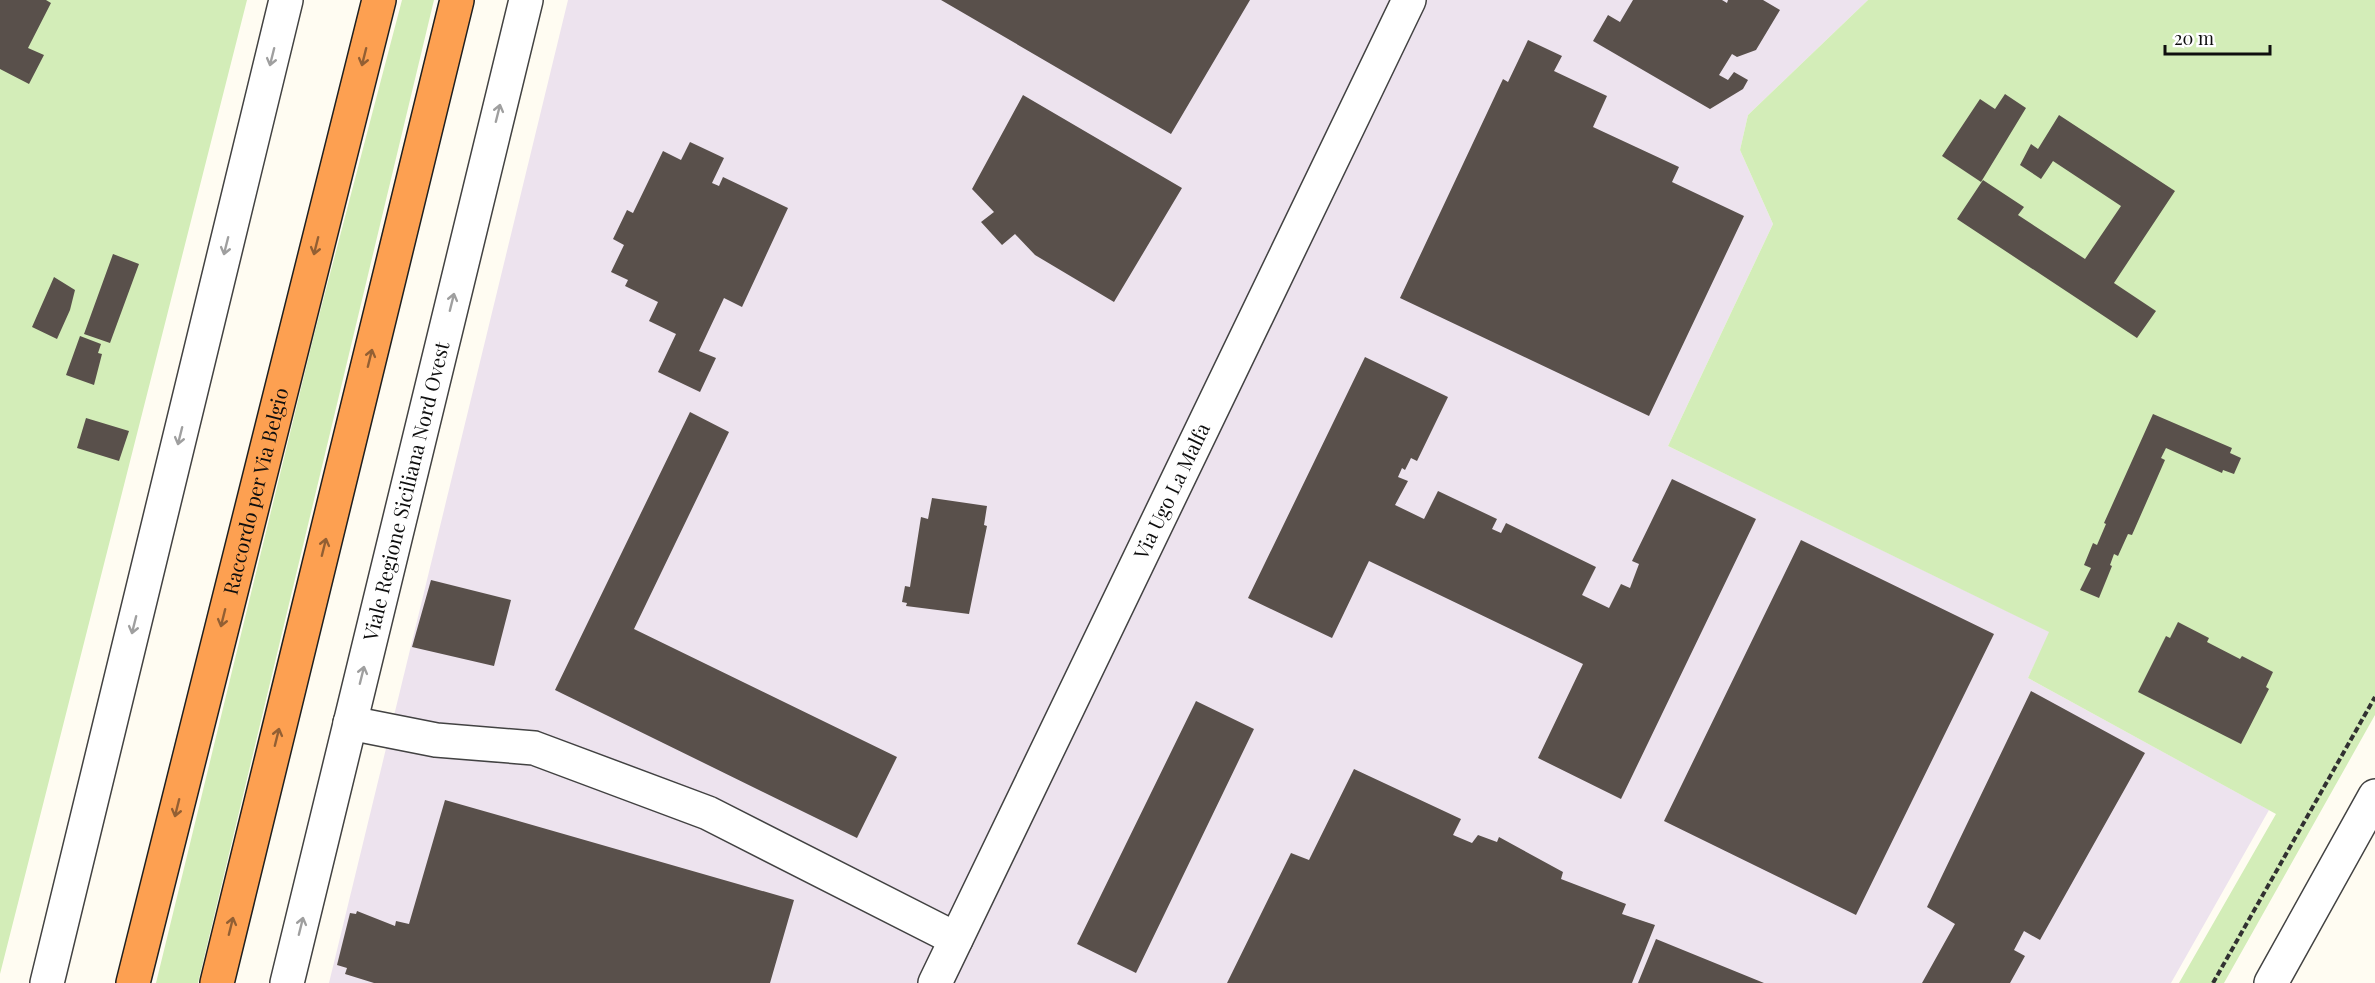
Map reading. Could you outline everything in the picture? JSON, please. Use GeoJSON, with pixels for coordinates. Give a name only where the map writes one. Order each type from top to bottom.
{"type":"FeatureCollection","features":[{"type":"Feature","properties":{"kind":"highway","name":"Raccordo per Via Belgio"},"geometry":{"type":"LineString","coordinates":[[133,983],[379,0]]}},
{"type":"Feature","properties":{"kind":"highway"},"geometry":{"type":"LineString","coordinates":[[217,983],[457,0]]}},
{"type":"Feature","properties":{"kind":"street"},"geometry":{"type":"LineString","coordinates":[[47,983],[286,0]]}},
{"type":"Feature","properties":{"kind":"street","name":"Viale Regione Siciliana Nord Ovest"},"geometry":{"type":"LineString","coordinates":[[287,983],[525,0]]}},
{"type":"Feature","properties":{"kind":"street","name":"Via Ugo La Malfa"},"geometry":{"type":"LineString","coordinates":[[935,983],[1409,0]]}},
{"type":"Feature","properties":{"kind":"street"},"geometry":{"type":"LineString","coordinates":[[350,723],[436,740],[534,748],[708,813],[956,939]]}},
{"type":"Feature","properties":{"kind":"street"},"geometry":{"type":"LineString","coordinates":[[2271,983],[2375,796]]}},
{"type":"Feature","properties":{"kind":"path"},"geometry":{"type":"LineString","coordinates":[[2214,983],[2375,697]]}},
{"type":"Feature","properties":{"kind":"shaded area"},"geometry":{"type":"Polygon","coordinates":[[[568,0],[1868,0],[1748,115],[1740,150],[1773,224],[1668,446],[2050,632],[2028,678],[2269,810],[2171,983],[329,983],[568,0]]]}},
{"type":"Feature","properties":{"kind":"green space"},"geometry":{"type":"Polygon","coordinates":[[[0,0],[247,0],[0,974],[0,0]]]}},
{"type":"Feature","properties":{"kind":"green space"},"geometry":{"type":"Polygon","coordinates":[[[402,0],[434,0],[198,983],[156,983],[314,335],[402,0]]]}},
{"type":"Feature","properties":{"kind":"green space"},"geometry":{"type":"Polygon","coordinates":[[[1868,0],[2375,0],[2375,715],[2224,983],[2179,983],[2276,814],[2028,678],[2049,632],[1668,446],[1773,224],[1740,150],[1748,115],[1868,0]]]}},
{"type":"Feature","properties":{"kind":"building"},"geometry":{"type":"Polygon","coordinates":[[[0,0],[46,0],[51,3],[28,48],[44,55],[29,84],[0,69],[0,0]]]}},
{"type":"Feature","properties":{"kind":"building"},"geometry":{"type":"Polygon","coordinates":[[[941,0],[1250,0],[1171,134],[941,0]]]}},
{"type":"Feature","properties":{"kind":"building"},"geometry":{"type":"Polygon","coordinates":[[[1633,0],[1722,0],[1727,3],[1728,0],[1763,0],[1780,10],[1756,50],[1737,57],[1732,54],[1719,75],[1728,80],[1734,72],[1748,80],[1743,89],[1710,109],[1593,41],[1608,15],[1620,22],[1633,0]]]}},
{"type":"Feature","properties":{"kind":"building"},"geometry":{"type":"Polygon","coordinates":[[[1528,40],[1562,56],[1554,71],[1607,96],[1593,127],[1679,167],[1672,182],[1744,216],[1649,416],[1400,298],[1503,79],[1508,82],[1528,40]]]}},
{"type":"Feature","properties":{"kind":"building"},"geometry":{"type":"Polygon","coordinates":[[[2005,94],[2026,108],[1981,182],[1942,156],[1980,99],[1995,109],[2005,94]]]}},
{"type":"Feature","properties":{"kind":"building"},"geometry":{"type":"Polygon","coordinates":[[[1023,95],[1182,188],[1114,302],[1035,255],[1015,234],[1002,245],[981,222],[994,212],[972,189],[1023,95]]]}},
{"type":"Feature","properties":{"kind":"building"},"geometry":{"type":"Polygon","coordinates":[[[2059,115],[2175,191],[2114,283],[2156,311],[2137,338],[1957,219],[1983,180],[2024,207],[2018,215],[2085,259],[2121,206],[2053,161],[2041,179],[2020,165],[2031,144],[2038,149],[2059,115]]]}},
{"type":"Feature","properties":{"kind":"building"},"geometry":{"type":"Polygon","coordinates":[[[690,142],[724,158],[712,183],[719,186],[723,177],[788,208],[742,307],[724,298],[699,351],[716,358],[700,392],[658,372],[676,334],[649,321],[658,302],[625,286],[628,280],[611,272],[624,245],[613,239],[627,210],[633,213],[663,151],[681,160],[690,142]]]}},
{"type":"Feature","properties":{"kind":"building"},"geometry":{"type":"Polygon","coordinates":[[[113,254],[139,264],[110,343],[84,334],[113,254]]]}},
{"type":"Feature","properties":{"kind":"building"},"geometry":{"type":"Polygon","coordinates":[[[54,277],[75,290],[70,310],[57,339],[32,327],[54,277]]]}},
{"type":"Feature","properties":{"kind":"building"},"geometry":{"type":"Polygon","coordinates":[[[80,336],[101,344],[98,353],[102,354],[94,385],[66,375],[80,336]]]}},
{"type":"Feature","properties":{"kind":"building"},"geometry":{"type":"Polygon","coordinates":[[[1365,357],[1448,397],[1417,461],[1411,458],[1405,470],[1402,468],[1398,477],[1408,481],[1395,505],[1424,519],[1438,491],[1497,519],[1492,529],[1501,533],[1506,523],[1596,567],[1582,595],[1609,608],[1621,584],[1630,588],[1639,564],[1632,561],[1672,479],[1756,519],[1621,799],[1538,758],[1583,664],[1369,561],[1332,638],[1248,598],[1365,357]]]}},
{"type":"Feature","properties":{"kind":"building"},"geometry":{"type":"Polygon","coordinates":[[[690,412],[729,432],[634,629],[897,757],[857,838],[555,690],[690,412]]]}},
{"type":"Feature","properties":{"kind":"building"},"geometry":{"type":"Polygon","coordinates":[[[2153,414],[2232,448],[2230,453],[2241,458],[2234,474],[2223,470],[2222,473],[2166,448],[2161,458],[2165,460],[2132,535],[2128,534],[2118,556],[2114,554],[2110,565],[2112,566],[2099,598],[2080,590],[2091,568],[2084,565],[2093,543],[2097,545],[2106,524],[2104,523],[2153,414]]]}},
{"type":"Feature","properties":{"kind":"building"},"geometry":{"type":"Polygon","coordinates":[[[86,418],[129,431],[119,461],[77,448],[86,418]]]}},
{"type":"Feature","properties":{"kind":"building"},"geometry":{"type":"Polygon","coordinates":[[[932,498],[987,506],[984,525],[987,526],[969,614],[906,606],[907,603],[902,602],[905,586],[910,587],[921,517],[928,519],[932,498]]]}},
{"type":"Feature","properties":{"kind":"building"},"geometry":{"type":"Polygon","coordinates":[[[1801,540],[1994,634],[1856,915],[1664,821],[1801,540]]]}},
{"type":"Feature","properties":{"kind":"building"},"geometry":{"type":"Polygon","coordinates":[[[431,580],[511,600],[494,666],[412,647],[431,580]]]}},
{"type":"Feature","properties":{"kind":"building"},"geometry":{"type":"Polygon","coordinates":[[[2178,622],[2209,638],[2207,642],[2240,659],[2242,656],[2273,672],[2266,687],[2269,689],[2241,744],[2138,692],[2166,636],[2170,638],[2178,622]]]}},
{"type":"Feature","properties":{"kind":"building"},"geometry":{"type":"Polygon","coordinates":[[[2031,691],[2145,753],[2040,940],[2024,931],[2014,950],[2025,956],[2010,983],[1922,983],[1955,924],[1927,907],[2031,691]]]}},
{"type":"Feature","properties":{"kind":"building"},"geometry":{"type":"Polygon","coordinates":[[[1196,701],[1254,729],[1136,973],[1077,944],[1196,701]]]}},
{"type":"Feature","properties":{"kind":"building"},"geometry":{"type":"Polygon","coordinates":[[[1354,769],[1461,819],[1453,835],[1472,843],[1478,835],[1497,842],[1499,837],[1563,872],[1561,879],[1626,904],[1622,914],[1655,925],[1632,983],[1227,983],[1291,853],[1309,860],[1354,769]]]}},
{"type":"Feature","properties":{"kind":"building"},"geometry":{"type":"Polygon","coordinates":[[[445,800],[794,900],[770,983],[374,983],[345,974],[347,968],[337,965],[350,913],[356,914],[357,911],[395,926],[396,921],[409,924],[445,800]]]}},
{"type":"Feature","properties":{"kind":"building"},"geometry":{"type":"Polygon","coordinates":[[[1656,939],[1764,983],[1638,983],[1656,939]]]}}]}
